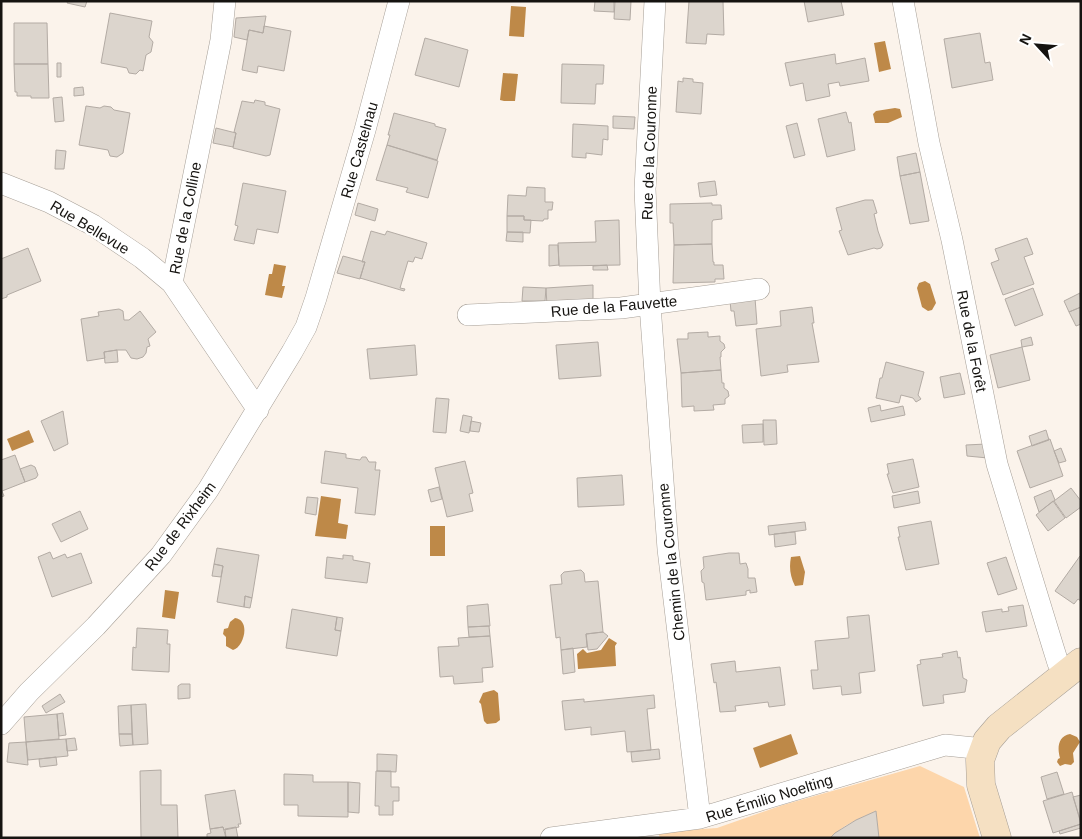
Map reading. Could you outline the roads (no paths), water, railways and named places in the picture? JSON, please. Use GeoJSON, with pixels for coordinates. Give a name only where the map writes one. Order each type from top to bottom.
{"type":"FeatureCollection","features":[{"type":"Feature","properties":{"kind":"main road"},"geometry":{"type":"LineString","coordinates":[[997,838],[981,786],[980,769],[987,741],[999,727],[1073,668]]}},
{"type":"Feature","properties":{"kind":"street","name":"Rue de la Colline"},"geometry":{"type":"LineString","coordinates":[[225,1],[221,40],[172,284],[258,410]]}},
{"type":"Feature","properties":{"kind":"street","name":"Rue Castelnau"},"geometry":{"type":"LineString","coordinates":[[316,298],[365,130],[399,1]]}},
{"type":"Feature","properties":{"kind":"street","name":"Rue de la Couronne"},"geometry":{"type":"LineString","coordinates":[[650,305],[645,189],[656,1]]}},
{"type":"Feature","properties":{"kind":"street","name":"Rue de la Forêt"},"geometry":{"type":"LineString","coordinates":[[903,1],[929,143],[952,240],[997,464],[1058,662],[1073,668]]}},
{"type":"Feature","properties":{"kind":"street","name":"Rue Bellevue"},"geometry":{"type":"LineString","coordinates":[[1,183],[49,202],[93,225],[142,258],[172,284]]}},
{"type":"Feature","properties":{"kind":"street","name":"Rue de la Fauvette"},"geometry":{"type":"LineString","coordinates":[[468,315],[620,308],[759,290]]}},
{"type":"Feature","properties":{"kind":"street","name":"Rue de Rixheim"},"geometry":{"type":"LineString","coordinates":[[1,724],[29,692],[96,626],[161,555],[193,513],[292,352],[306,327],[316,298]]}},
{"type":"Feature","properties":{"kind":"street","name":"Chemin de la Couronne"},"geometry":{"type":"LineString","coordinates":[[650,305],[668,549],[700,818]]}},
{"type":"Feature","properties":{"kind":"street","name":"Rue Émilio Noelting"},"geometry":{"type":"LineString","coordinates":[[551,838],[700,818],[945,745],[984,748]]}}]}
